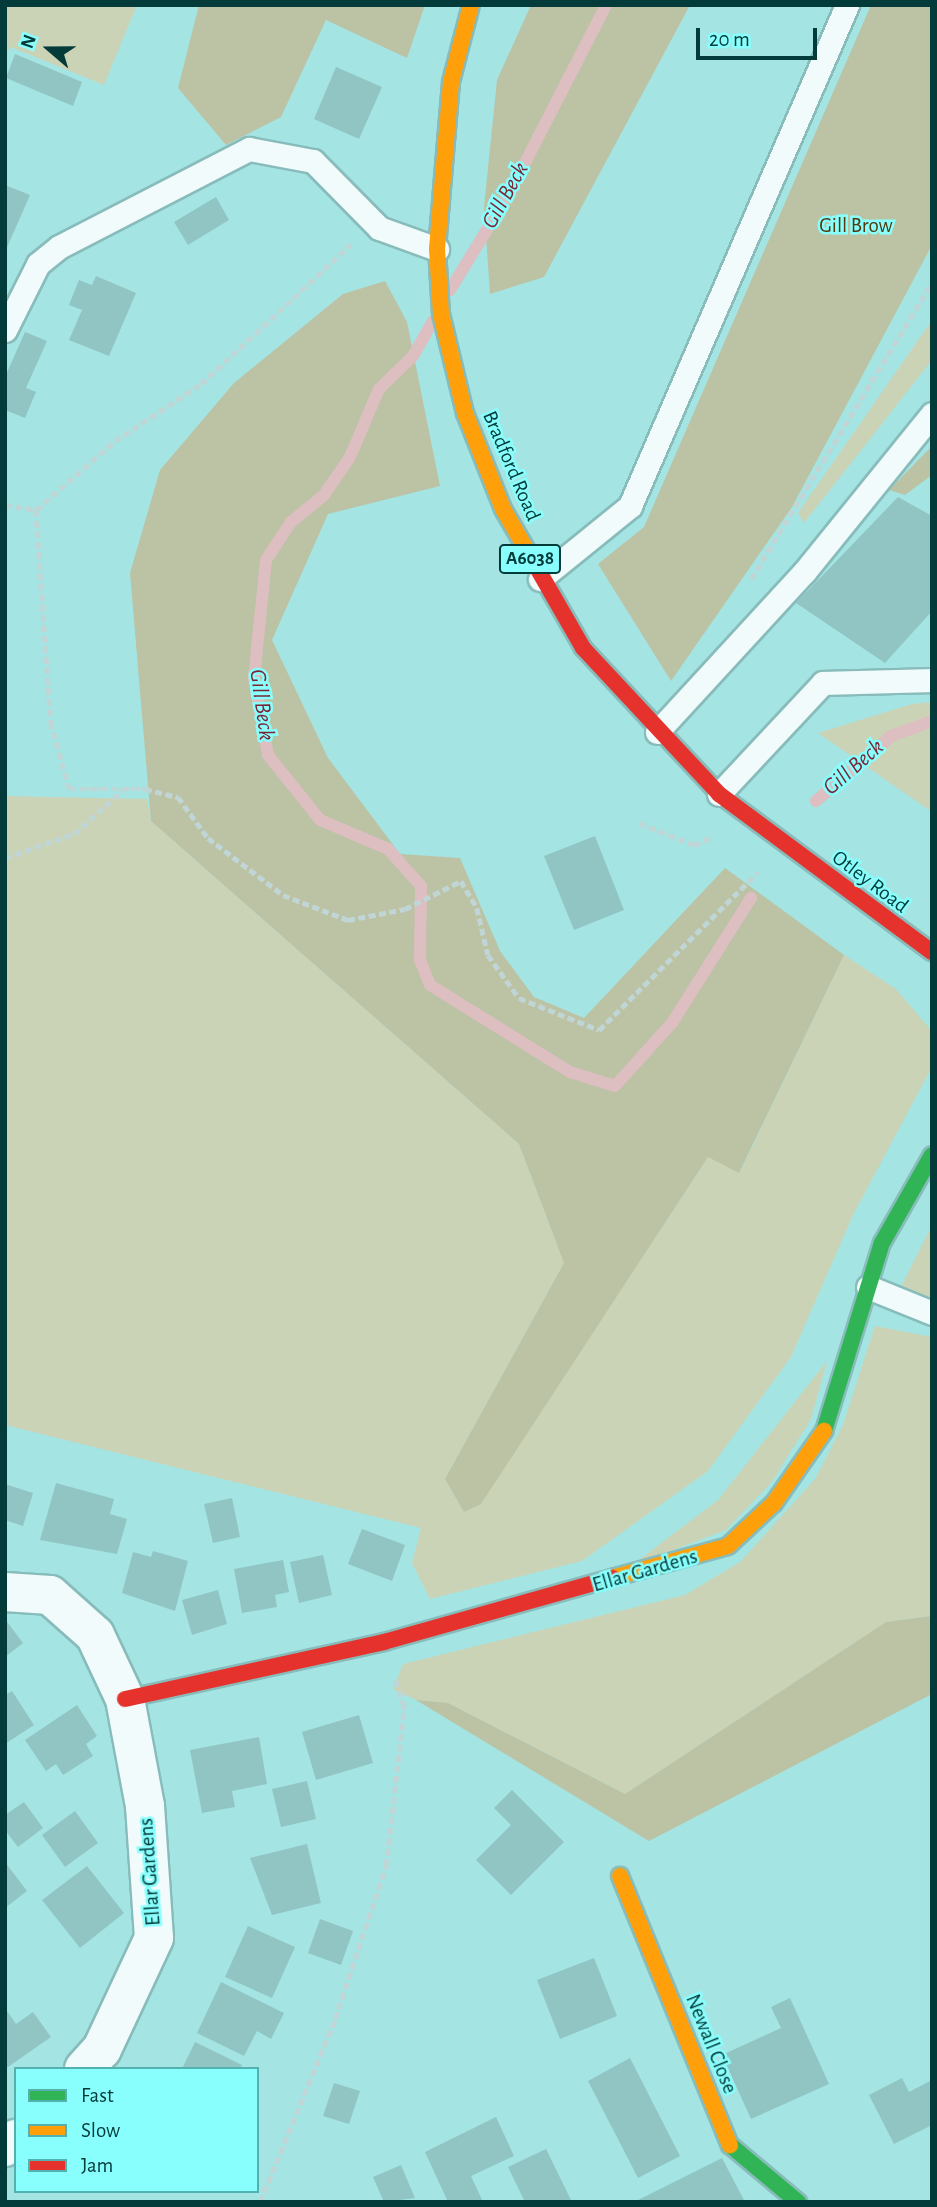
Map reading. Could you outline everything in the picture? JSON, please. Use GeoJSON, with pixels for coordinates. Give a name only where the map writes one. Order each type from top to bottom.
{"type":"FeatureCollection","features":[{"type":"Feature","properties":{"kind":"street","name":"Bradford Road"},"geometry":{"type":"LineString","coordinates":[[471,5],[451,82],[437,249],[452,359],[474,437],[540,579],[583,648],[657,732],[719,794],[785,845]]}},
{"type":"Feature","properties":{"kind":"street","name":"Otley Road"},"geometry":{"type":"LineString","coordinates":[[785,845],[932,952]]}},
{"type":"Feature","properties":{"kind":"street","name":"Ellar Gardens"},"geometry":{"type":"LineString","coordinates":[[125,1699],[384,1642],[728,1546],[774,1503],[828,1425],[882,1243],[932,1155]]}},
{"type":"Feature","properties":{"kind":"street","name":"Ellar Gardens"},"geometry":{"type":"LineString","coordinates":[[5,1592],[50,1595],[95,1634],[125,1699],[153,1874],[154,1938],[102,2049],[86,2067]]}},
{"type":"Feature","properties":{"kind":"street","name":"Newall Close"},"geometry":{"type":"LineString","coordinates":[[620,1876],[728,2143],[798,2202]]}},
{"type":"Feature","properties":{"kind":"lane"},"geometry":{"type":"LineString","coordinates":[[540,579],[629,506],[847,5]]}},
{"type":"Feature","properties":{"kind":"lane"},"geometry":{"type":"LineString","coordinates":[[5,330],[38,264],[59,247],[249,149],[313,161],[379,228],[437,249]]}},
{"type":"Feature","properties":{"kind":"lane"},"geometry":{"type":"LineString","coordinates":[[657,732],[740,641],[932,414]]}},
{"type":"Feature","properties":{"kind":"lane"},"geometry":{"type":"LineString","coordinates":[[719,794],[822,682],[932,680]]}},
{"type":"Feature","properties":{"kind":"lane"},"geometry":{"type":"LineString","coordinates":[[868,1287],[932,1313]]}},
{"type":"Feature","properties":{"kind":"path"},"geometry":{"type":"LineString","coordinates":[[36,510],[115,441],[201,384],[349,245],[379,228]]}},
{"type":"Feature","properties":{"kind":"path"},"geometry":{"type":"LineString","coordinates":[[740,641],[745,587],[932,282]]}},
{"type":"Feature","properties":{"kind":"path"},"geometry":{"type":"LineString","coordinates":[[5,505],[36,510]]}},
{"type":"Feature","properties":{"kind":"path"},"geometry":{"type":"LineString","coordinates":[[36,510],[51,722],[69,789],[123,790],[178,797],[208,838],[283,895],[348,920],[405,909],[454,881],[461,881],[477,908],[488,955],[519,998],[599,1030],[785,845]]}},
{"type":"Feature","properties":{"kind":"path"},"geometry":{"type":"LineString","coordinates":[[5,858],[74,834],[123,790]]}},
{"type":"Feature","properties":{"kind":"path"},"geometry":{"type":"LineString","coordinates":[[639,823],[694,845],[751,819]]}},
{"type":"Feature","properties":{"kind":"path"},"geometry":{"type":"LineString","coordinates":[[260,2202],[335,2019],[386,1866],[404,1707],[384,1642]]}},
{"type":"Feature","properties":{"kind":"green space"},"geometry":{"type":"Polygon","coordinates":[[[5,5],[137,5],[104,85],[11,47],[5,55],[5,5]]]}},
{"type":"Feature","properties":{"kind":"green space"},"geometry":{"type":"Polygon","coordinates":[[[199,5],[425,5],[407,58],[326,20],[281,117],[226,145],[178,88],[199,5]]]}},
{"type":"Feature","properties":{"kind":"green space"},"geometry":{"type":"Polygon","coordinates":[[[531,5],[690,5],[544,277],[490,294],[484,207],[497,80],[531,5]]]}},
{"type":"Feature","properties":{"kind":"green space","name":"Gill Brow"},"geometry":{"type":"Polygon","coordinates":[[[871,5],[932,5],[932,245],[792,507],[671,681],[598,564],[644,527],[871,5]]]}},
{"type":"Feature","properties":{"kind":"green space"},"geometry":{"type":"Polygon","coordinates":[[[385,281],[407,322],[440,486],[328,514],[272,640],[328,758],[400,854],[460,858],[500,951],[534,997],[584,1018],[725,868],[844,955],[739,1173],[708,1157],[481,1504],[464,1512],[445,1479],[564,1263],[519,1144],[151,821],[130,573],[160,470],[234,383],[343,294],[385,281]]]}},
{"type":"Feature","properties":{"kind":"green space"},"geometry":{"type":"Polygon","coordinates":[[[932,320],[932,360],[804,523],[798,513],[932,320]]]}},
{"type":"Feature","properties":{"kind":"green space"},"geometry":{"type":"Polygon","coordinates":[[[932,446],[932,475],[905,495],[889,490],[932,446]]]}},
{"type":"Feature","properties":{"kind":"green space"},"geometry":{"type":"Polygon","coordinates":[[[932,702],[932,812],[818,733],[912,704],[932,702]]]}},
{"type":"Feature","properties":{"kind":"green space"},"geometry":{"type":"Polygon","coordinates":[[[5,796],[147,799],[151,821],[519,1144],[564,1263],[445,1479],[464,1512],[481,1503],[708,1157],[740,1172],[844,955],[896,989],[930,1029],[932,1067],[853,1215],[791,1357],[708,1471],[582,1561],[430,1599],[412,1563],[421,1528],[5,1425],[5,796]]]}},
{"type":"Feature","properties":{"kind":"green space"},"geometry":{"type":"Polygon","coordinates":[[[932,1225],[932,1306],[899,1291],[932,1225]]]}},
{"type":"Feature","properties":{"kind":"green space"},"geometry":{"type":"Polygon","coordinates":[[[875,1326],[932,1337],[932,1616],[886,1622],[625,1794],[448,1703],[416,1700],[393,1689],[403,1664],[685,1595],[740,1562],[815,1479],[843,1425],[875,1326]]]}},
{"type":"Feature","properties":{"kind":"green space"},"geometry":{"type":"Polygon","coordinates":[[[827,1361],[811,1419],[771,1483],[726,1530],[631,1566],[718,1500],[827,1361]]]}},
{"type":"Feature","properties":{"kind":"green space"},"geometry":{"type":"Polygon","coordinates":[[[932,1616],[932,1694],[649,1841],[416,1700],[448,1703],[625,1794],[886,1622],[932,1616]]]}},
{"type":"Feature","properties":{"kind":"building"},"geometry":{"type":"Polygon","coordinates":[[[15,54],[82,82],[73,106],[6,78],[15,54]]]}},
{"type":"Feature","properties":{"kind":"building"},"geometry":{"type":"Polygon","coordinates":[[[336,67],[382,87],[359,139],[314,119],[336,67]]]}},
{"type":"Feature","properties":{"kind":"building"},"geometry":{"type":"Polygon","coordinates":[[[5,185],[30,195],[5,252],[5,185]]]}},
{"type":"Feature","properties":{"kind":"building"},"geometry":{"type":"Polygon","coordinates":[[[216,197],[229,220],[188,245],[174,222],[216,197]]]}},
{"type":"Feature","properties":{"kind":"building"},"geometry":{"type":"Polygon","coordinates":[[[96,276],[136,293],[109,356],[69,340],[82,310],[69,305],[79,280],[92,285],[96,276]]]}},
{"type":"Feature","properties":{"kind":"building"},"geometry":{"type":"Polygon","coordinates":[[[25,332],[47,341],[26,388],[36,392],[25,418],[5,410],[5,377],[25,332]]]}},
{"type":"Feature","properties":{"kind":"building"},"geometry":{"type":"Polygon","coordinates":[[[898,497],[932,516],[932,611],[885,663],[796,603],[898,497]]]}},
{"type":"Feature","properties":{"kind":"building"},"geometry":{"type":"Polygon","coordinates":[[[595,836],[624,910],[574,930],[544,856],[595,836]]]}},
{"type":"Feature","properties":{"kind":"building"},"geometry":{"type":"Polygon","coordinates":[[[56,1483],[114,1499],[110,1514],[127,1519],[117,1554],[40,1540],[56,1483]]]}},
{"type":"Feature","properties":{"kind":"building"},"geometry":{"type":"Polygon","coordinates":[[[5,1484],[33,1493],[23,1526],[5,1520],[5,1484]]]}},
{"type":"Feature","properties":{"kind":"building"},"geometry":{"type":"Polygon","coordinates":[[[232,1498],[240,1537],[213,1543],[204,1504],[232,1498]]]}},
{"type":"Feature","properties":{"kind":"building"},"geometry":{"type":"Polygon","coordinates":[[[362,1529],[405,1545],[392,1581],[348,1564],[362,1529]]]}},
{"type":"Feature","properties":{"kind":"building"},"geometry":{"type":"Polygon","coordinates":[[[153,1551],[188,1561],[175,1611],[122,1593],[133,1552],[151,1557],[153,1551]]]}},
{"type":"Feature","properties":{"kind":"building"},"geometry":{"type":"Polygon","coordinates":[[[323,1555],[332,1595],[299,1603],[290,1562],[323,1555]]]}},
{"type":"Feature","properties":{"kind":"building"},"geometry":{"type":"Polygon","coordinates":[[[283,1560],[289,1592],[275,1595],[277,1607],[242,1613],[234,1569],[283,1560]]]}},
{"type":"Feature","properties":{"kind":"building"},"geometry":{"type":"Polygon","coordinates":[[[218,1590],[227,1624],[192,1635],[182,1600],[218,1590]]]}},
{"type":"Feature","properties":{"kind":"building"},"geometry":{"type":"Polygon","coordinates":[[[5,1619],[23,1643],[5,1657],[5,1619]]]}},
{"type":"Feature","properties":{"kind":"building"},"geometry":{"type":"Polygon","coordinates":[[[12,1691],[34,1725],[5,1744],[5,1695],[12,1691]]]}},
{"type":"Feature","properties":{"kind":"building"},"geometry":{"type":"Polygon","coordinates":[[[77,1705],[97,1736],[86,1744],[93,1756],[63,1775],[56,1764],[46,1771],[25,1740],[77,1705]]]}},
{"type":"Feature","properties":{"kind":"building"},"geometry":{"type":"Polygon","coordinates":[[[359,1715],[373,1763],[316,1780],[302,1732],[359,1715]]]}},
{"type":"Feature","properties":{"kind":"building"},"geometry":{"type":"Polygon","coordinates":[[[259,1737],[267,1784],[232,1791],[235,1807],[202,1813],[190,1750],[259,1737]]]}},
{"type":"Feature","properties":{"kind":"building"},"geometry":{"type":"Polygon","coordinates":[[[307,1781],[316,1819],[281,1827],[272,1789],[307,1781]]]}},
{"type":"Feature","properties":{"kind":"building"},"geometry":{"type":"Polygon","coordinates":[[[512,1790],[564,1842],[511,1895],[476,1860],[511,1825],[494,1808],[512,1790]]]}},
{"type":"Feature","properties":{"kind":"building"},"geometry":{"type":"Polygon","coordinates":[[[24,1802],[43,1828],[18,1847],[5,1830],[5,1815],[24,1802]]]}},
{"type":"Feature","properties":{"kind":"building"},"geometry":{"type":"Polygon","coordinates":[[[75,1811],[98,1843],[65,1867],[42,1835],[75,1811]]]}},
{"type":"Feature","properties":{"kind":"building"},"geometry":{"type":"Polygon","coordinates":[[[307,1844],[321,1903],[272,1915],[250,1858],[307,1844]]]}},
{"type":"Feature","properties":{"kind":"building"},"geometry":{"type":"Polygon","coordinates":[[[5,1862],[27,1891],[5,1908],[5,1862]]]}},
{"type":"Feature","properties":{"kind":"building"},"geometry":{"type":"Polygon","coordinates":[[[87,1866],[124,1913],[80,1948],[42,1900],[87,1866]]]}},
{"type":"Feature","properties":{"kind":"building"},"geometry":{"type":"Polygon","coordinates":[[[320,1919],[353,1931],[341,1965],[308,1953],[320,1919]]]}},
{"type":"Feature","properties":{"kind":"building"},"geometry":{"type":"Polygon","coordinates":[[[248,1926],[295,1947],[272,1998],[225,1977],[248,1926]]]}},
{"type":"Feature","properties":{"kind":"building"},"geometry":{"type":"Polygon","coordinates":[[[594,1958],[617,2016],[560,2039],[537,1980],[594,1958]]]}},
{"type":"Feature","properties":{"kind":"building"},"geometry":{"type":"Polygon","coordinates":[[[221,1982],[284,2013],[271,2039],[257,2031],[244,2056],[197,2033],[221,1982]]]}},
{"type":"Feature","properties":{"kind":"building"},"geometry":{"type":"Polygon","coordinates":[[[790,1998],[829,2084],[751,2119],[722,2055],[781,2028],[771,2007],[790,1998]]]}},
{"type":"Feature","properties":{"kind":"building"},"geometry":{"type":"Polygon","coordinates":[[[5,2008],[16,2024],[33,2012],[51,2037],[5,2069],[5,2008]]]}},
{"type":"Feature","properties":{"kind":"building"},"geometry":{"type":"Polygon","coordinates":[[[195,2042],[242,2065],[241,2067],[183,2067],[195,2042]]]}},
{"type":"Feature","properties":{"kind":"building"},"geometry":{"type":"Polygon","coordinates":[[[630,2058],[680,2156],[638,2178],[588,2081],[630,2058]]]}},
{"type":"Feature","properties":{"kind":"building"},"geometry":{"type":"Polygon","coordinates":[[[902,2078],[909,2092],[932,2080],[932,2125],[894,2144],[869,2095],[902,2078]]]}},
{"type":"Feature","properties":{"kind":"building"},"geometry":{"type":"Polygon","coordinates":[[[334,2083],[360,2091],[349,2124],[323,2116],[334,2083]]]}},
{"type":"Feature","properties":{"kind":"building"},"geometry":{"type":"Polygon","coordinates":[[[496,2117],[514,2156],[471,2176],[483,2202],[448,2202],[425,2152],[496,2117]]]}},
{"type":"Feature","properties":{"kind":"building"},"geometry":{"type":"Polygon","coordinates":[[[546,2149],[572,2202],[525,2202],[508,2167],[546,2149]]]}},
{"type":"Feature","properties":{"kind":"building"},"geometry":{"type":"Polygon","coordinates":[[[722,2158],[745,2202],[634,2202],[722,2158]]]}},
{"type":"Feature","properties":{"kind":"building"},"geometry":{"type":"Polygon","coordinates":[[[401,2165],[415,2198],[384,2202],[373,2177],[401,2165]]]}},
{"type":"Feature","properties":{"kind":"waterway","name":"Gill Beck"},"geometry":{"type":"LineString","coordinates":[[450,290],[510,192],[606,5]]}},
{"type":"Feature","properties":{"kind":"waterway","name":"Gill Beck"},"geometry":{"type":"LineString","coordinates":[[433,321],[413,356],[379,389],[350,457],[324,495],[291,522],[266,560],[254,678],[268,755],[320,820],[388,849],[421,886],[420,960],[430,985],[570,1072],[615,1086],[672,1023],[751,898]]}},
{"type":"Feature","properties":{"kind":"waterway","name":"Gill Beck"},"geometry":{"type":"LineString","coordinates":[[816,801],[891,736],[932,721]]}},
{"type":"Feature","properties":{"kind":"traffic: fast"},"geometry":{"type":"LineString","coordinates":[[824,1431],[882,1243],[932,1155]]}},
{"type":"Feature","properties":{"kind":"traffic: fast"},"geometry":{"type":"LineString","coordinates":[[730,2145],[798,2202]]}},
{"type":"Feature","properties":{"kind":"traffic: slow"},"geometry":{"type":"LineString","coordinates":[[471,5],[451,82],[437,249],[441,314],[465,413],[503,509],[529,554]]}},
{"type":"Feature","properties":{"kind":"traffic: slow"},"geometry":{"type":"LineString","coordinates":[[612,1578],[728,1546],[774,1503],[824,1431]]}},
{"type":"Feature","properties":{"kind":"traffic: slow"},"geometry":{"type":"LineString","coordinates":[[620,1876],[730,2145]]}},
{"type":"Feature","properties":{"kind":"traffic: jam"},"geometry":{"type":"LineString","coordinates":[[529,554],[583,648],[719,794],[932,952]]}},
{"type":"Feature","properties":{"kind":"traffic: jam"},"geometry":{"type":"LineString","coordinates":[[125,1699],[384,1642],[612,1578]]}}]}
